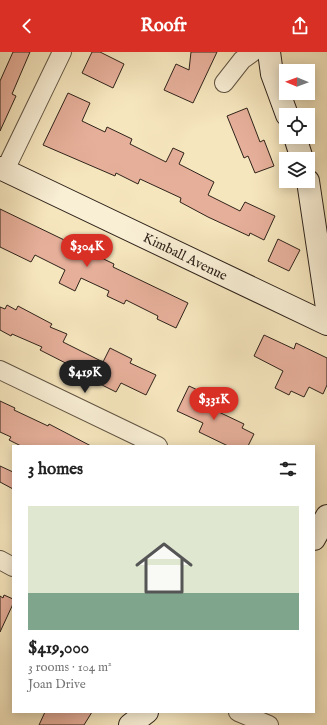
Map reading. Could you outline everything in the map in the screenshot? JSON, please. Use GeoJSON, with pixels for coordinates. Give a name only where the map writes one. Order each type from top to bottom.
{"type":"FeatureCollection","features":[{"type":"Feature","properties":{"kind":"street"},"geometry":{"type":"LineString","coordinates":[[2,169],[62,52]]}},
{"type":"Feature","properties":{"kind":"street"},"geometry":{"type":"LineString","coordinates":[[224,83],[242,60],[253,52]]}},
{"type":"Feature","properties":{"kind":"street"},"geometry":{"type":"LineString","coordinates":[[269,52],[272,74],[284,108]]}},
{"type":"Feature","properties":{"kind":"street","name":"Kimball Avenue"},"geometry":{"type":"LineString","coordinates":[[2,169],[327,324]]}},
{"type":"Feature","properties":{"kind":"street"},"geometry":{"type":"LineString","coordinates":[[309,188],[327,308]]}},
{"type":"Feature","properties":{"kind":"street"},"geometry":{"type":"LineString","coordinates":[[0,370],[156,445]]}},
{"type":"Feature","properties":{"kind":"street"},"geometry":{"type":"LineString","coordinates":[[0,560],[12,566]]}},
{"type":"Feature","properties":{"kind":"street"},"geometry":{"type":"LineString","coordinates":[[130,725],[146,713]]}},
{"type":"Feature","properties":{"kind":"street"},"geometry":{"type":"LineString","coordinates":[[240,713],[269,725]]}},
{"type":"Feature","properties":{"kind":"building"},"geometry":{"type":"Polygon","coordinates":[[[13,52],[30,52],[12,94],[16,96],[0,131],[0,81],[13,52]]]}},
{"type":"Feature","properties":{"kind":"building"},"geometry":{"type":"Polygon","coordinates":[[[92,52],[100,52],[124,64],[113,88],[82,73],[92,52]]]}},
{"type":"Feature","properties":{"kind":"building"},"geometry":{"type":"Polygon","coordinates":[[[191,52],[217,52],[193,103],[164,90],[176,64],[189,70],[191,52]]]}},
{"type":"Feature","properties":{"kind":"building"},"geometry":{"type":"Polygon","coordinates":[[[68,93],[90,103],[82,121],[105,132],[107,127],[132,139],[130,144],[166,162],[173,148],[184,153],[179,164],[214,182],[208,195],[240,211],[245,202],[275,216],[264,240],[250,233],[249,236],[208,217],[180,202],[181,198],[140,179],[138,184],[116,173],[115,176],[43,145],[68,93]]]}},
{"type":"Feature","properties":{"kind":"building"},"geometry":{"type":"Polygon","coordinates":[[[247,108],[260,142],[264,140],[274,166],[255,173],[248,156],[244,158],[227,116],[247,108]]]}},
{"type":"Feature","properties":{"kind":"building"},"geometry":{"type":"Polygon","coordinates":[[[0,209],[114,264],[113,267],[188,303],[176,328],[157,319],[158,316],[126,300],[124,304],[107,296],[109,291],[81,278],[75,291],[59,283],[65,270],[35,255],[31,262],[0,247],[0,209]]]}},
{"type":"Feature","properties":{"kind":"building"},"geometry":{"type":"Polygon","coordinates":[[[278,239],[300,250],[289,271],[268,261],[278,239]]]}},
{"type":"Feature","properties":{"kind":"building"},"geometry":{"type":"Polygon","coordinates":[[[7,305],[16,310],[18,306],[52,324],[50,327],[67,334],[63,342],[103,362],[110,348],[132,359],[130,363],[156,375],[146,395],[121,383],[116,392],[94,381],[95,378],[40,350],[42,347],[12,334],[11,336],[0,330],[0,307],[5,309],[7,305]]]}},
{"type":"Feature","properties":{"kind":"building"},"geometry":{"type":"Polygon","coordinates":[[[264,335],[294,349],[296,343],[327,358],[327,385],[323,394],[309,387],[304,397],[291,391],[289,395],[275,388],[283,371],[254,356],[264,335]]]}},
{"type":"Feature","properties":{"kind":"building"},"geometry":{"type":"Polygon","coordinates":[[[189,386],[204,393],[200,401],[204,403],[204,405],[244,424],[242,428],[254,434],[248,445],[226,445],[199,432],[203,423],[177,411],[189,386]]]}},
{"type":"Feature","properties":{"kind":"building"},"geometry":{"type":"Polygon","coordinates":[[[0,401],[15,408],[14,410],[48,426],[49,424],[89,445],[19,445],[9,440],[11,437],[0,432],[0,401]]]}},
{"type":"Feature","properties":{"kind":"building"},"geometry":{"type":"Polygon","coordinates":[[[0,466],[12,472],[12,488],[0,482],[0,466]]]}},
{"type":"Feature","properties":{"kind":"building"},"geometry":{"type":"Polygon","coordinates":[[[4,595],[12,599],[12,606],[0,632],[0,596],[3,598],[4,595]]]}},
{"type":"Feature","properties":{"kind":"building"},"geometry":{"type":"Polygon","coordinates":[[[45,713],[91,713],[84,725],[39,725],[45,713]]]}}]}
